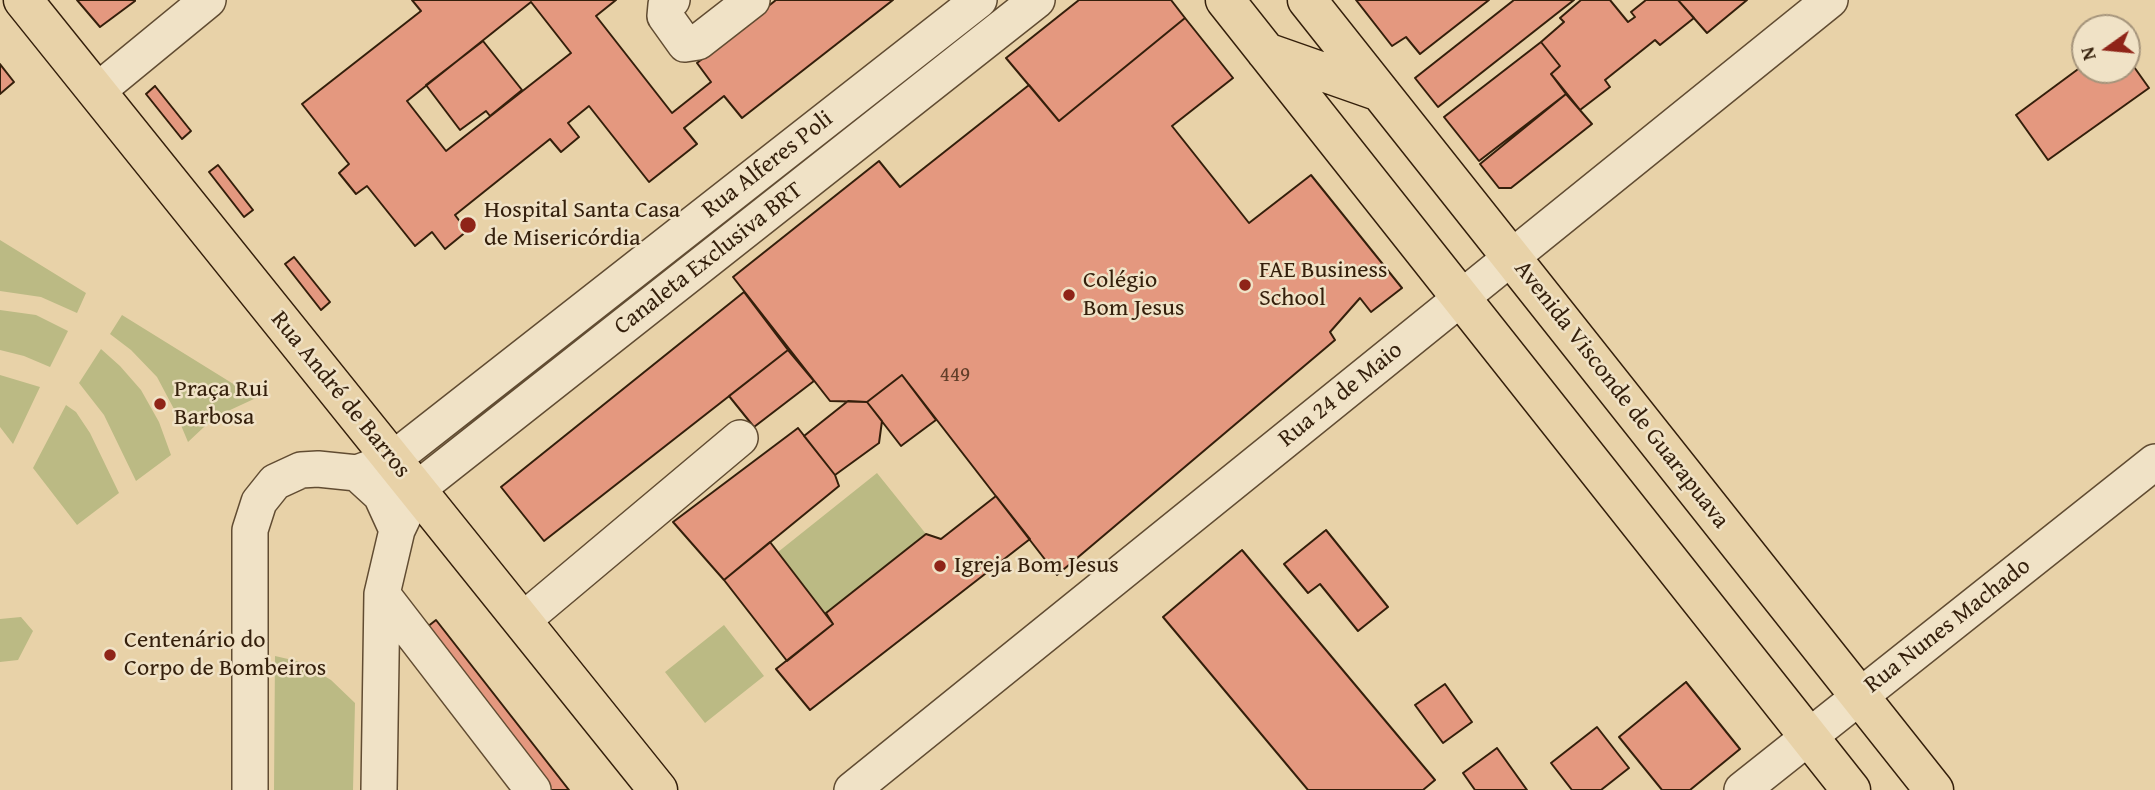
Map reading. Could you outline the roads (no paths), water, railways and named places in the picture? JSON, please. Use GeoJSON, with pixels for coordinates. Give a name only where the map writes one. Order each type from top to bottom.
{"type":"FeatureCollection","features":[{"type":"Feature","properties":{"kind":"main road","name":"Rua André de Barros"},"geometry":{"type":"LineString","coordinates":[[23,0],[658,790]]}},
{"type":"Feature","properties":{"kind":"main road"},"geometry":{"type":"LineString","coordinates":[[1225,0],[1851,790]]}},
{"type":"Feature","properties":{"kind":"main road","name":"Avenida Visconde de Guarapuava"},"geometry":{"type":"LineString","coordinates":[[1307,0],[1934,790]]}},
{"type":"Feature","properties":{"kind":"main road"},"geometry":{"type":"LineString","coordinates":[[1266,52],[1380,92]]}},
{"type":"Feature","properties":{"kind":"street"},"geometry":{"type":"LineString","coordinates":[[96,92],[208,0]]}},
{"type":"Feature","properties":{"kind":"street"},"geometry":{"type":"LineString","coordinates":[[672,0],[666,5],[665,16],[685,44],[698,42],[752,0]]}},
{"type":"Feature","properties":{"kind":"street","name":"Rua Alferes Poli"},"geometry":{"type":"LineString","coordinates":[[357,473],[392,460],[979,0]]}},
{"type":"Feature","properties":{"kind":"street","name":"Canaleta Exclusiva BRT"},"geometry":{"type":"LineString","coordinates":[[379,790],[382,594],[397,530],[416,489],[1037,0]]}},
{"type":"Feature","properties":{"kind":"street","name":"Rua 24 de Maio"},"geometry":{"type":"LineString","coordinates":[[852,790],[1830,0]]}},
{"type":"Feature","properties":{"kind":"street"},"geometry":{"type":"LineString","coordinates":[[522,621],[740,438]]}},
{"type":"Feature","properties":{"kind":"street","name":"Rua Nunes Machado"},"geometry":{"type":"LineString","coordinates":[[1742,790],[2155,462]]}},
{"type":"Feature","properties":{"kind":"street"},"geometry":{"type":"LineString","coordinates":[[250,790],[250,530],[259,502],[275,482],[301,470],[357,473],[381,495],[397,530]]}},
{"type":"Feature","properties":{"kind":"street"},"geometry":{"type":"LineString","coordinates":[[382,594],[533,790]]}},
{"type":"Feature","properties":{"kind":"place","name":"Hospital Santa Casa de Misericórdia"},"geometry":{"type":"Point","coordinates":[468,225]}},
{"type":"Feature","properties":{"kind":"place","name":"FAE Business School"},"geometry":{"type":"Point","coordinates":[1245,285]}},
{"type":"Feature","properties":{"kind":"place","name":"Colégio Bom Jesus"},"geometry":{"type":"Point","coordinates":[1069,295]}},
{"type":"Feature","properties":{"kind":"place","name":"Praça Rui Barbosa"},"geometry":{"type":"Point","coordinates":[160,404]}},
{"type":"Feature","properties":{"kind":"place","name":"Igreja Bom Jesus"},"geometry":{"type":"Point","coordinates":[940,566]}},
{"type":"Feature","properties":{"kind":"place","name":"Centenário do Corpo de Bombeiros"},"geometry":{"type":"Point","coordinates":[110,655]}}]}
